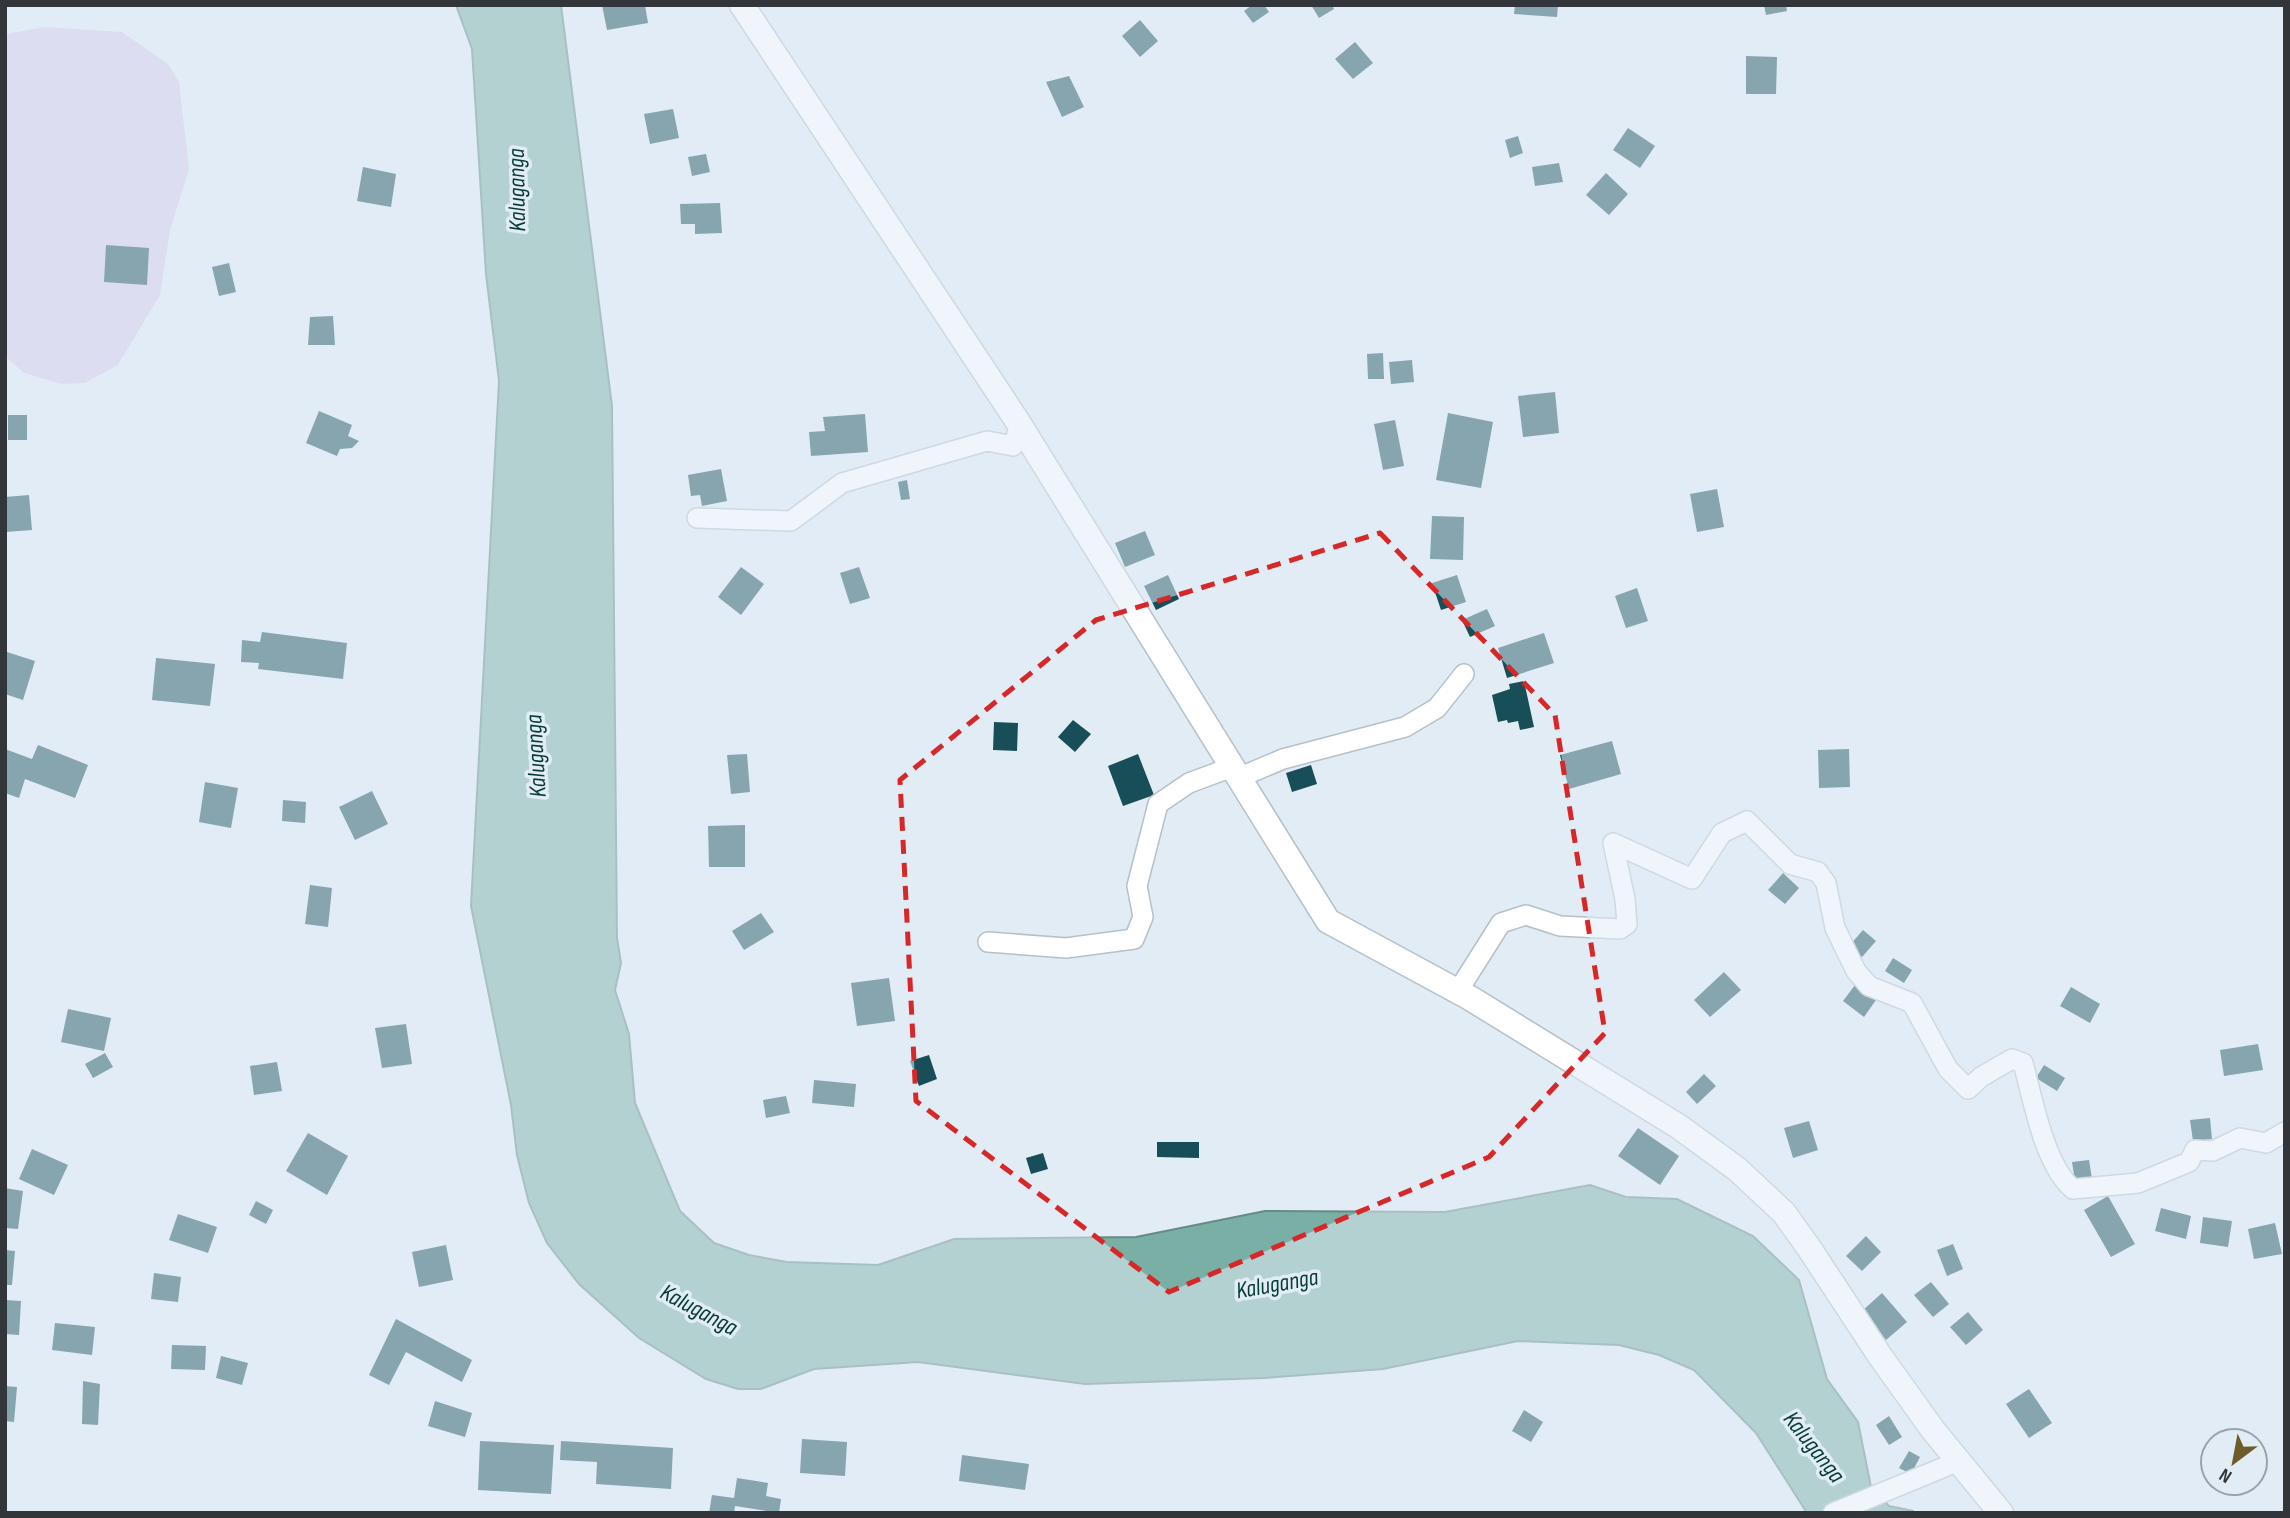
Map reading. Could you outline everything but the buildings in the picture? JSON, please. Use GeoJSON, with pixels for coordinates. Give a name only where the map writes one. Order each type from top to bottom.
{"type":"FeatureCollection","features":[{"type":"Feature","properties":{"kind":"street"},"geometry":{"type":"LineString","coordinates":[[742,5],[1020,426],[1328,921],[1458,991],[1678,1126],[1737,1169],[1784,1213],[1933,1430],[2001,1513]]}},
{"type":"Feature","properties":{"kind":"street"},"geometry":{"type":"LineString","coordinates":[[698,518],[791,521],[842,483],[987,441],[1013,446],[1020,426]]}},
{"type":"Feature","properties":{"kind":"street"},"geometry":{"type":"LineString","coordinates":[[988,942],[1066,947],[1134,939],[1143,917],[1137,886],[1158,804],[1189,783],[1405,727],[1437,708],[1464,674]]}},
{"type":"Feature","properties":{"kind":"street"},"geometry":{"type":"LineString","coordinates":[[1458,991],[1501,923],[1526,915],[1560,926],[1620,929],[1627,923],[1625,899],[1613,843],[1692,879],[1722,833],[1747,821],[1790,864],[1818,872],[1826,883],[1835,928],[1856,971],[1869,986],[1912,1003],[1948,1069],[1968,1089],[1981,1077],[2012,1059],[2023,1063],[2042,1134],[2062,1180],[2073,1189],[2138,1183],[2189,1162],[2195,1150],[2213,1151],[2240,1138],[2266,1143],[2285,1132]]}},
{"type":"Feature","properties":{"kind":"street"},"geometry":{"type":"LineString","coordinates":[[1833,1513],[1959,1461]]}},
{"type":"Feature","properties":{"kind":"highlighted area"},"geometry":{"type":"Polygon","coordinates":[[[1380,533],[1555,715],[1605,1033],[1489,1157],[1169,1292],[916,1101],[900,780],[1096,620],[1380,533]]]}},
{"type":"Feature","properties":{"kind":"shaded area"},"geometry":{"type":"Polygon","coordinates":[[[45,27],[122,32],[168,64],[179,82],[189,169],[170,230],[160,295],[118,365],[85,383],[61,384],[24,373],[5,356],[5,34],[45,27]]]}},
{"type":"Feature","properties":{"kind":"water","name":"Kaluganga"},"geometry":{"type":"Polygon","coordinates":[[[456,5],[561,5],[612,406],[617,938],[621,963],[615,990],[629,1034],[635,1103],[680,1211],[714,1243],[749,1255],[787,1262],[878,1265],[954,1239],[1136,1237],[1265,1211],[1445,1212],[1590,1185],[1626,1197],[1677,1199],[1753,1236],[1799,1280],[1827,1379],[1858,1422],[1871,1487],[1889,1506],[1914,1513],[1807,1513],[1756,1433],[1694,1370],[1659,1355],[1619,1345],[1518,1341],[1383,1369],[1265,1378],[1085,1384],[918,1362],[814,1369],[761,1389],[738,1389],[706,1379],[639,1338],[579,1284],[547,1243],[529,1203],[517,1155],[511,1105],[471,906],[499,381],[486,274],[472,49],[456,5]]]}}]}
